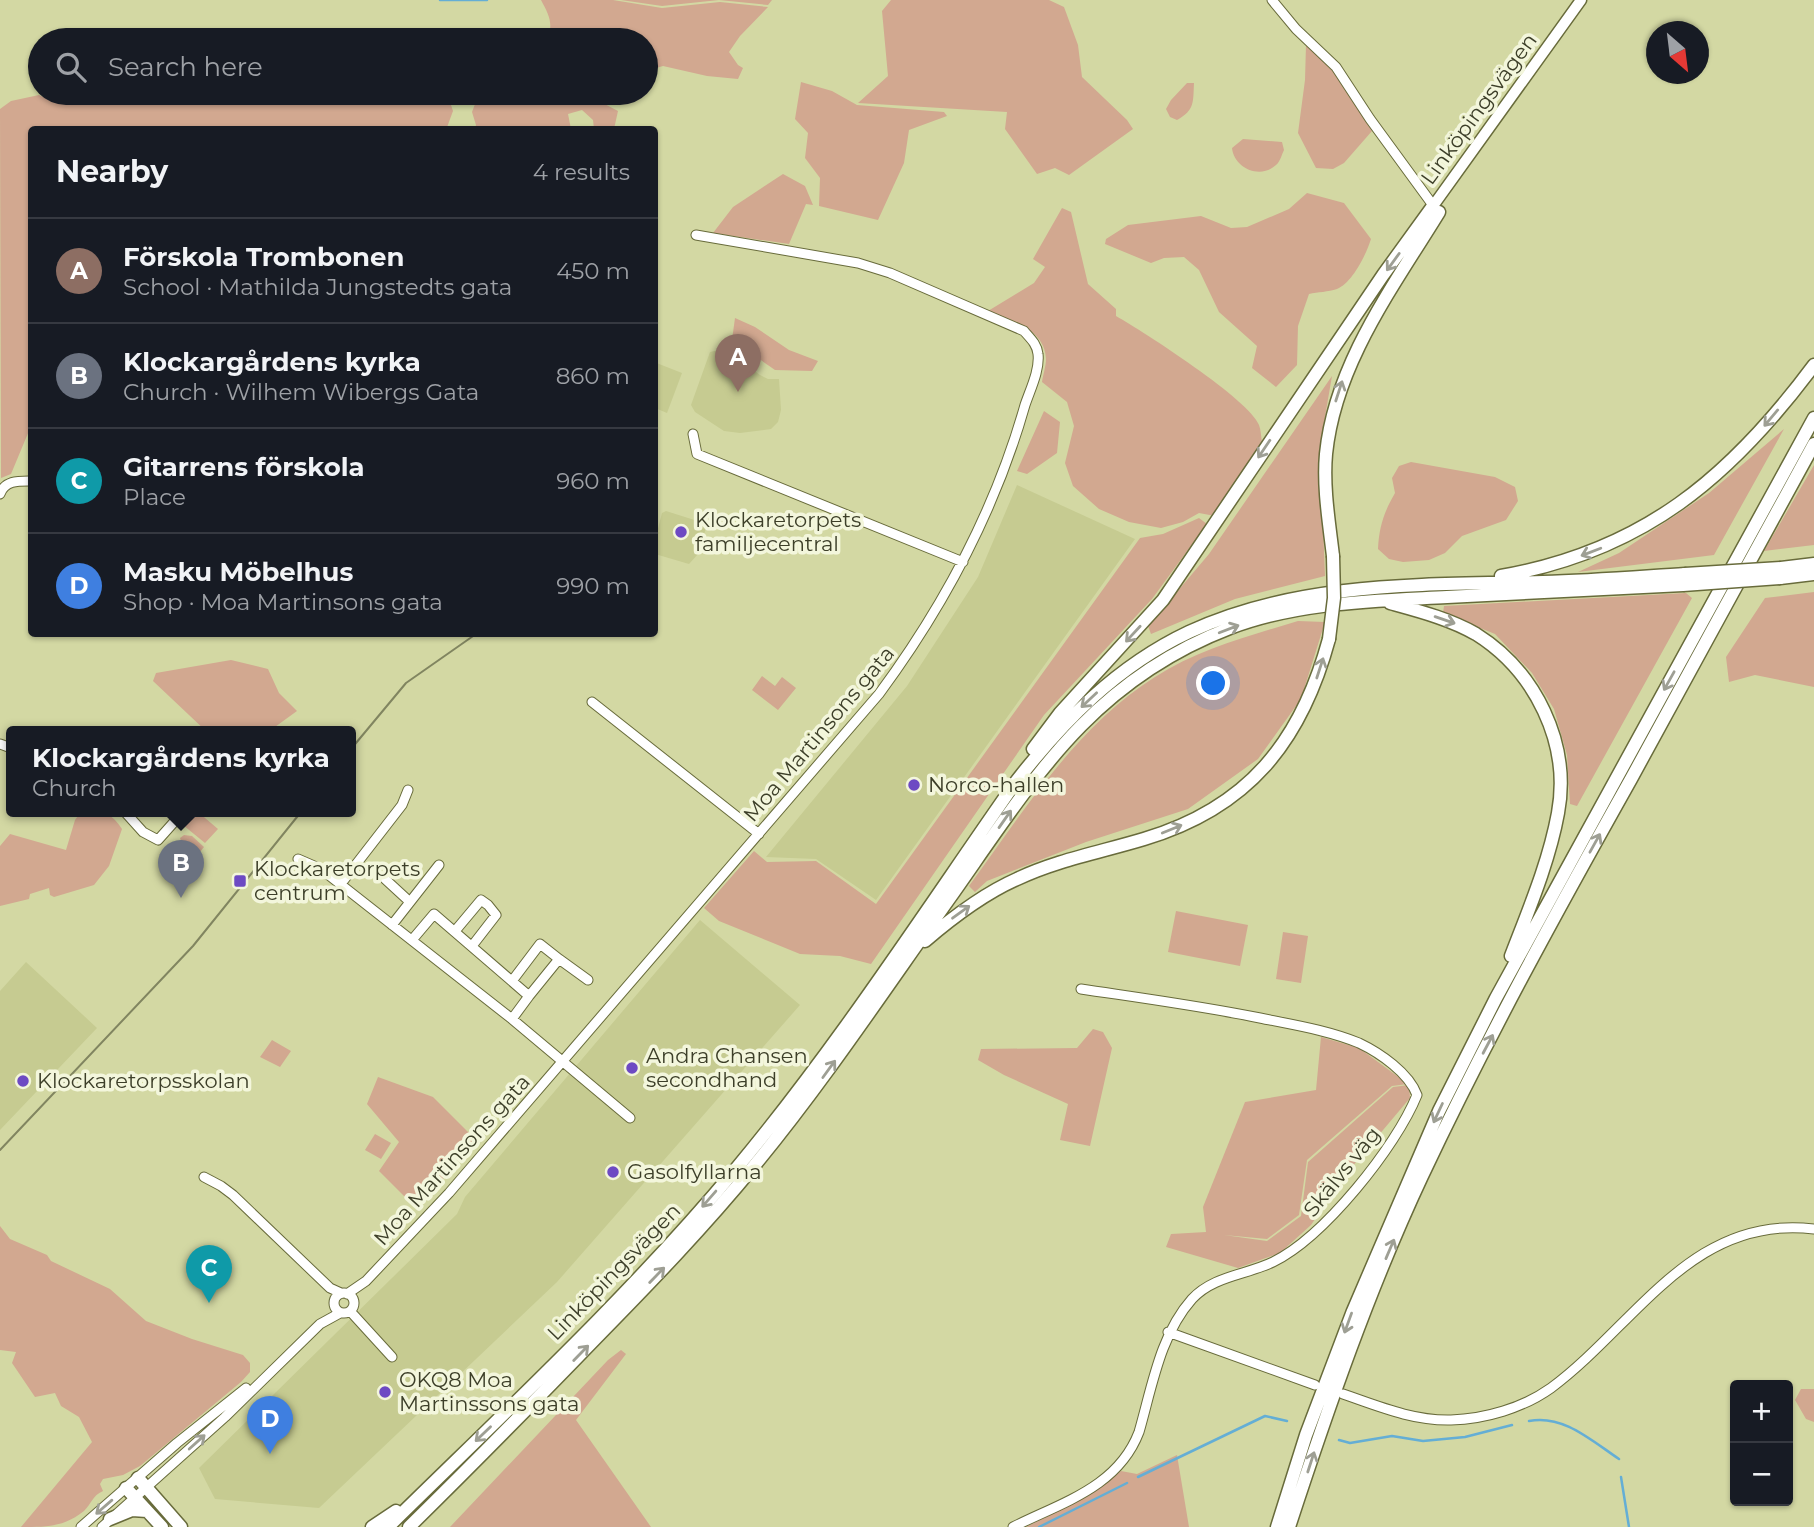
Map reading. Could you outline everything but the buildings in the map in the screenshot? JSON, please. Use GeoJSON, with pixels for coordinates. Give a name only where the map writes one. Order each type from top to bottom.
{"type":"FeatureCollection","features":[{"type":"Feature","properties":{"kind":"highway"},"geometry":{"type":"LineString","coordinates":[[909,955],[956,915],[993,890],[1054,864],[1170,830],[1194,820],[1237,792],[1271,760],[1299,720],[1320,670],[1329,639],[1334,598],[1334,556],[1325,481],[1326,456],[1340,386],[1360,344],[1436,209]]}},
{"type":"Feature","properties":{"kind":"highway"},"geometry":{"type":"LineString","coordinates":[[1015,783],[1043,734],[1170,590],[1337,343],[1436,209]]}},
{"type":"Feature","properties":{"kind":"highway"},"geometry":{"type":"LineString","coordinates":[[1460,583],[1524,572],[1585,554],[1616,541],[1674,509],[1716,476],[1748,445],[1814,365]]}},
{"type":"Feature","properties":{"kind":"highway"},"geometry":{"type":"LineString","coordinates":[[1277,1527],[1306,1436],[1373,1260],[1438,1111],[1496,998],[1814,418]]}},
{"type":"Feature","properties":{"kind":"highway"},"geometry":{"type":"LineString","coordinates":[[1289,1527],[1364,1314],[1423,1175],[1481,1056],[1562,902],[1814,444]]}},
{"type":"Feature","properties":{"kind":"highway"},"geometry":{"type":"LineString","coordinates":[[1799,471],[1814,451]]}},
{"type":"Feature","properties":{"kind":"highway"},"geometry":{"type":"LineString","coordinates":[[1780,573],[1814,564]]}},
{"type":"Feature","properties":{"kind":"highway"},"geometry":{"type":"LineString","coordinates":[[1015,783],[1047,743],[1094,695],[1146,664],[1231,628],[1267,616],[1304,608],[1380,601],[1780,573],[1814,574]]}},
{"type":"Feature","properties":{"kind":"highway"},"geometry":{"type":"LineString","coordinates":[[909,955],[1030,783],[1056,751],[1146,664],[1189,632],[1263,605],[1300,596],[1460,583],[1684,580]]}},
{"type":"Feature","properties":{"kind":"highway"},"geometry":{"type":"LineString","coordinates":[[1380,601],[1457,625],[1475,634],[1502,654],[1534,692],[1555,738],[1561,778],[1559,812],[1539,882],[1496,998]]}},
{"type":"Feature","properties":{"kind":"highway","name":"Linköpingsvägen"},"geometry":{"type":"LineString","coordinates":[[388,1527],[604,1312],[733,1172],[796,1094],[1015,783]]}},
{"type":"Feature","properties":{"kind":"highway","name":"Linköpingsvägen"},"geometry":{"type":"LineString","coordinates":[[411,1526],[711,1217],[803,1105],[909,955]]}},
{"type":"Feature","properties":{"kind":"highway"},"geometry":{"type":"LineString","coordinates":[[142,1483],[181,1527]]}},
{"type":"Feature","properties":{"kind":"highway"},"geometry":{"type":"LineString","coordinates":[[130,1493],[162,1527]]}},
{"type":"Feature","properties":{"kind":"highway"},"geometry":{"type":"LineString","coordinates":[[372,1527],[420,1496]]}},
{"type":"Feature","properties":{"kind":"highway"},"geometry":{"type":"LineString","coordinates":[[106,1523],[132,1510],[147,1511]]}},
{"type":"Feature","properties":{"kind":"main road","name":"Linköpingsvägen"},"geometry":{"type":"LineString","coordinates":[[1436,209],[1581,0]]}},
{"type":"Feature","properties":{"kind":"street"},"geometry":{"type":"LineString","coordinates":[[1272,0],[1296,29],[1336,67],[1370,119],[1436,209]]}},
{"type":"Feature","properties":{"kind":"street","name":"Moa Martinsons gata"},"geometry":{"type":"LineString","coordinates":[[320,1324],[348,1309],[366,1281],[439,1204],[879,694],[914,646],[963,562],[995,492],[1013,443],[1038,362],[1035,344],[1024,331],[890,272],[858,263],[696,235]]}},
{"type":"Feature","properties":{"kind":"street"},"geometry":{"type":"LineString","coordinates":[[693,434],[697,454],[963,562]]}},
{"type":"Feature","properties":{"kind":"street"},"geometry":{"type":"LineString","coordinates":[[0,494],[1,489],[8,484],[28,481]]}},
{"type":"Feature","properties":{"kind":"street"},"geometry":{"type":"LineString","coordinates":[[592,702],[759,834]]}},
{"type":"Feature","properties":{"kind":"street"},"geometry":{"type":"LineString","coordinates":[[340,885],[402,805],[408,790]]}},
{"type":"Feature","properties":{"kind":"street"},"geometry":{"type":"LineString","coordinates":[[130,817],[143,832],[158,840],[179,817]]}},
{"type":"Feature","properties":{"kind":"street"},"geometry":{"type":"LineString","coordinates":[[298,859],[321,869],[512,1019],[630,1118]]}},
{"type":"Feature","properties":{"kind":"street"},"geometry":{"type":"LineString","coordinates":[[392,925],[439,865]]}},
{"type":"Feature","properties":{"kind":"street"},"geometry":{"type":"LineString","coordinates":[[385,879],[410,902]]}},
{"type":"Feature","properties":{"kind":"street"},"geometry":{"type":"LineString","coordinates":[[454,931],[481,901],[488,905],[496,915],[472,946]]}},
{"type":"Feature","properties":{"kind":"street"},"geometry":{"type":"LineString","coordinates":[[412,940],[434,914],[529,996]]}},
{"type":"Feature","properties":{"kind":"street"},"geometry":{"type":"LineString","coordinates":[[512,981],[540,944],[588,980]]}},
{"type":"Feature","properties":{"kind":"street"},"geometry":{"type":"LineString","coordinates":[[512,1019],[559,959]]}},
{"type":"Feature","properties":{"kind":"street","name":"Skälvs väg"},"geometry":{"type":"LineString","coordinates":[[1013,1527],[1103,1481],[1115,1471],[1125,1459],[1139,1432],[1168,1332],[1192,1298],[1218,1280],[1254,1270],[1276,1260],[1321,1229],[1363,1181],[1409,1115],[1417,1095],[1413,1083],[1384,1058],[1360,1044],[1319,1030],[1199,1006],[1081,989]]}},
{"type":"Feature","properties":{"kind":"street"},"geometry":{"type":"LineString","coordinates":[[204,1177],[221,1185],[233,1195],[330,1288],[392,1357]]}},
{"type":"Feature","properties":{"kind":"street"},"geometry":{"type":"LineString","coordinates":[[1343,1394],[1411,1417],[1450,1420],[1481,1417],[1514,1408],[1549,1389],[1678,1270],[1699,1255],[1735,1237],[1775,1228],[1814,1228]]}},
{"type":"Feature","properties":{"kind":"street","name":"Moa Martinsons gata"},"geometry":{"type":"LineString","coordinates":[[81,1527],[130,1493],[225,1416],[320,1324],[339,1298],[366,1281]]}},
{"type":"Feature","properties":{"kind":"street"},"geometry":{"type":"LineString","coordinates":[[339,1298],[351,1296],[348,1309]]}},
{"type":"Feature","properties":{"kind":"street"},"geometry":{"type":"LineString","coordinates":[[1168,1332],[1315,1385]]}},
{"type":"Feature","properties":{"kind":"street","name":"Moa Martinsons gata"},"geometry":{"type":"LineString","coordinates":[[106,1523],[130,1493]]}},
{"type":"Feature","properties":{"kind":"shaded area"},"geometry":{"type":"Polygon","coordinates":[[[541,0],[613,0],[662,8],[720,2],[768,7],[740,36],[729,52],[743,68],[738,79],[707,76],[663,66],[658,67],[658,28],[550,28],[541,0]]]}},
{"type":"Feature","properties":{"kind":"shaded area"},"geometry":{"type":"Polygon","coordinates":[[[621,0],[719,0],[662,6],[621,0]]]}},
{"type":"Feature","properties":{"kind":"shaded area"},"geometry":{"type":"Polygon","coordinates":[[[719,0],[772,0],[768,5],[719,0]]]}},
{"type":"Feature","properties":{"kind":"shaded area"},"geometry":{"type":"Polygon","coordinates":[[[891,0],[1049,0],[1064,7],[1078,45],[1082,77],[1133,129],[1069,175],[1055,168],[1037,174],[1005,129],[1007,112],[858,103],[888,76],[882,11],[891,0]]]}},
{"type":"Feature","properties":{"kind":"shaded area"},"geometry":{"type":"Polygon","coordinates":[[[1306,45],[1337,73],[1372,131],[1344,163],[1333,169],[1316,168],[1298,133],[1305,80],[1306,45]]]}},
{"type":"Feature","properties":{"kind":"shaded area"},"geometry":{"type":"Polygon","coordinates":[[[801,82],[832,91],[857,105],[944,112],[947,116],[909,130],[904,163],[878,220],[819,206],[820,178],[805,158],[808,133],[795,119],[801,82]]]}},
{"type":"Feature","properties":{"kind":"shaded area"},"geometry":{"type":"Polygon","coordinates":[[[1187,83],[1194,83],[1192,105],[1187,113],[1177,120],[1170,117],[1166,109],[1187,83]]]}},
{"type":"Feature","properties":{"kind":"shaded area"},"geometry":{"type":"Polygon","coordinates":[[[28,97],[28,105],[451,105],[453,111],[447,126],[28,126],[28,433],[11,474],[1,478],[0,109],[11,101],[28,97]]]}},
{"type":"Feature","properties":{"kind":"shaded area"},"geometry":{"type":"Polygon","coordinates":[[[475,105],[607,105],[618,111],[615,126],[594,126],[593,120],[582,110],[568,114],[570,126],[476,126],[472,112],[475,105]]]}},
{"type":"Feature","properties":{"kind":"shaded area"},"geometry":{"type":"Polygon","coordinates":[[[1243,139],[1282,142],[1284,150],[1280,160],[1270,169],[1249,170],[1237,161],[1232,148],[1243,139]]]}},
{"type":"Feature","properties":{"kind":"shaded area"},"geometry":{"type":"Polygon","coordinates":[[[783,174],[805,186],[813,205],[806,204],[789,244],[713,233],[733,207],[783,174]]]}},
{"type":"Feature","properties":{"kind":"shaded area"},"geometry":{"type":"Polygon","coordinates":[[[1307,193],[1344,203],[1371,239],[1358,268],[1343,286],[1309,294],[1298,326],[1297,365],[1276,387],[1252,368],[1257,346],[1219,312],[1199,270],[1184,257],[1164,258],[1151,263],[1105,244],[1106,239],[1128,225],[1201,216],[1231,228],[1247,227],[1289,209],[1307,193]]]}},
{"type":"Feature","properties":{"kind":"shaded area"},"geometry":{"type":"Polygon","coordinates":[[[1062,208],[1071,212],[1088,284],[1116,309],[1116,316],[1217,384],[1237,400],[1259,425],[1262,442],[1215,516],[1199,513],[1183,522],[1161,528],[1129,522],[1099,509],[1073,486],[1065,463],[1074,426],[1067,402],[1042,382],[1046,362],[1040,340],[1025,328],[988,311],[1034,283],[1045,267],[1033,259],[1062,208]]]}},
{"type":"Feature","properties":{"kind":"shaded area"},"geometry":{"type":"Polygon","coordinates":[[[735,318],[755,327],[789,350],[818,361],[812,371],[775,370],[732,340],[735,318]]]}},
{"type":"Feature","properties":{"kind":"shaded area"},"geometry":{"type":"Polygon","coordinates":[[[719,350],[732,354],[768,379],[779,379],[781,410],[778,422],[771,429],[740,433],[724,431],[695,412],[691,405],[710,352],[719,350]]]}},
{"type":"Feature","properties":{"kind":"shaded area"},"geometry":{"type":"Polygon","coordinates":[[[658,364],[682,373],[667,413],[658,409],[658,364]]]}},
{"type":"Feature","properties":{"kind":"shaded area"},"geometry":{"type":"Polygon","coordinates":[[[1332,376],[1320,446],[1325,576],[1235,599],[1151,634],[1148,626],[1209,554],[1332,376]]]}},
{"type":"Feature","properties":{"kind":"shaded area"},"geometry":{"type":"Polygon","coordinates":[[[1044,411],[1060,422],[1057,453],[1027,474],[1017,471],[1044,411]]]}},
{"type":"Feature","properties":{"kind":"shaded area"},"geometry":{"type":"Polygon","coordinates":[[[1784,429],[1714,555],[1578,572],[1619,553],[1709,493],[1784,429]]]}},
{"type":"Feature","properties":{"kind":"shaded area"},"geometry":{"type":"Polygon","coordinates":[[[1411,462],[1495,477],[1515,487],[1518,501],[1506,520],[1462,536],[1445,553],[1429,560],[1403,562],[1389,559],[1378,549],[1385,513],[1395,493],[1392,478],[1399,466],[1411,462]]]}},
{"type":"Feature","properties":{"kind":"shaded area"},"geometry":{"type":"Polygon","coordinates":[[[1814,465],[1814,545],[1764,551],[1814,465]]]}},
{"type":"Feature","properties":{"kind":"shaded area"},"geometry":{"type":"Polygon","coordinates":[[[1017,485],[1135,539],[876,900],[816,859],[766,857],[907,686],[978,577],[1017,485]]]}},
{"type":"Feature","properties":{"kind":"shaded area","name":"Klockaretorpets familjecentral"},"geometry":{"type":"Polygon","coordinates":[[[666,511],[707,524],[699,553],[689,564],[658,555],[658,528],[662,513],[666,511]]]}},
{"type":"Feature","properties":{"kind":"shaded area"},"geometry":{"type":"Polygon","coordinates":[[[1199,518],[1207,524],[1152,599],[1044,715],[871,964],[840,956],[800,954],[719,921],[704,908],[754,851],[767,862],[816,861],[876,904],[1140,538],[1163,534],[1199,518]]]}},
{"type":"Feature","properties":{"kind":"shaded area"},"geometry":{"type":"Polygon","coordinates":[[[1814,592],[1814,687],[1755,675],[1729,682],[1726,657],[1765,598],[1814,592]]]}},
{"type":"Feature","properties":{"kind":"shaded area"},"geometry":{"type":"Polygon","coordinates":[[[1686,593],[1692,598],[1577,806],[1570,804],[1567,755],[1554,709],[1532,673],[1495,634],[1443,613],[1444,606],[1686,593]]]}},
{"type":"Feature","properties":{"kind":"shaded area"},"geometry":{"type":"Polygon","coordinates":[[[1298,621],[1325,622],[1301,699],[1258,759],[1188,809],[1086,842],[987,881],[975,892],[969,886],[1053,772],[1100,720],[1127,697],[1155,677],[1189,659],[1225,644],[1298,621]]]}},
{"type":"Feature","properties":{"kind":"shaded area"},"geometry":{"type":"Polygon","coordinates":[[[231,660],[268,669],[279,693],[297,711],[276,726],[201,726],[153,681],[156,673],[231,660]]]}},
{"type":"Feature","properties":{"kind":"shaded area"},"geometry":{"type":"Polygon","coordinates":[[[762,676],[775,686],[782,677],[796,688],[778,710],[752,690],[762,676]]]}},
{"type":"Feature","properties":{"kind":"shaded area"},"geometry":{"type":"Polygon","coordinates":[[[77,817],[112,817],[122,829],[109,866],[94,885],[54,897],[50,895],[49,888],[30,894],[29,899],[0,906],[0,846],[10,834],[66,850],[77,817]]]}},
{"type":"Feature","properties":{"kind":"shaded area"},"geometry":{"type":"Polygon","coordinates":[[[190,817],[204,817],[218,829],[205,843],[183,825],[190,817]]]}},
{"type":"Feature","properties":{"kind":"shaded area"},"geometry":{"type":"Polygon","coordinates":[[[184,835],[192,836],[204,847],[186,869],[175,860],[184,849],[180,838],[184,835]]]}},
{"type":"Feature","properties":{"kind":"shaded area"},"geometry":{"type":"Polygon","coordinates":[[[1176,911],[1248,925],[1240,966],[1168,952],[1176,911]]]}},
{"type":"Feature","properties":{"kind":"shaded area"},"geometry":{"type":"Polygon","coordinates":[[[700,920],[800,1005],[557,1282],[319,1508],[215,1499],[199,1468],[457,1214],[465,1197],[700,920]]]}},
{"type":"Feature","properties":{"kind":"shaded area"},"geometry":{"type":"Polygon","coordinates":[[[1283,932],[1308,936],[1301,983],[1276,979],[1283,932]]]}},
{"type":"Feature","properties":{"kind":"shaded area","name":"Klockaretorpsskolan"},"geometry":{"type":"Polygon","coordinates":[[[26,962],[97,1028],[0,1130],[0,991],[26,962]]]}},
{"type":"Feature","properties":{"kind":"shaded area"},"geometry":{"type":"Polygon","coordinates":[[[1093,1029],[1103,1032],[1112,1048],[1090,1146],[1060,1140],[1068,1104],[978,1060],[981,1049],[1077,1048],[1093,1029]]]}},
{"type":"Feature","properties":{"kind":"shaded area"},"geometry":{"type":"Polygon","coordinates":[[[1321,1037],[1359,1048],[1408,1084],[1392,1086],[1307,1160],[1299,1215],[1267,1239],[1224,1235],[1267,1241],[1301,1216],[1308,1162],[1393,1087],[1409,1085],[1410,1098],[1346,1174],[1311,1225],[1280,1253],[1238,1268],[1166,1247],[1171,1234],[1206,1232],[1203,1207],[1245,1102],[1316,1090],[1321,1037]]]}},
{"type":"Feature","properties":{"kind":"shaded area"},"geometry":{"type":"Polygon","coordinates":[[[272,1040],[291,1051],[280,1067],[260,1057],[272,1040]]]}},
{"type":"Feature","properties":{"kind":"shaded area"},"geometry":{"type":"Polygon","coordinates":[[[378,1077],[433,1097],[475,1139],[418,1210],[379,1171],[399,1142],[367,1104],[378,1077]]]}},
{"type":"Feature","properties":{"kind":"shaded area"},"geometry":{"type":"Polygon","coordinates":[[[375,1134],[391,1143],[381,1159],[365,1150],[375,1134]]]}},
{"type":"Feature","properties":{"kind":"shaded area"},"geometry":{"type":"Polygon","coordinates":[[[0,1226],[10,1239],[47,1255],[51,1261],[110,1289],[146,1321],[243,1355],[250,1363],[250,1372],[241,1382],[140,1466],[123,1475],[103,1479],[100,1484],[103,1491],[94,1497],[84,1511],[55,1525],[21,1527],[92,1442],[79,1417],[61,1406],[55,1393],[35,1397],[12,1363],[16,1352],[0,1350],[0,1226]]]}},
{"type":"Feature","properties":{"kind":"shaded area"},"geometry":{"type":"Polygon","coordinates":[[[621,1350],[626,1354],[576,1420],[651,1527],[450,1527],[608,1360],[621,1350]]]}},
{"type":"Feature","properties":{"kind":"shaded area"},"geometry":{"type":"Polygon","coordinates":[[[1801,1389],[1814,1389],[1814,1422],[1806,1419],[1795,1400],[1801,1389]]]}},
{"type":"Feature","properties":{"kind":"shaded area"},"geometry":{"type":"Polygon","coordinates":[[[1177,1455],[1189,1527],[1026,1527],[1089,1495],[1121,1471],[1137,1474],[1177,1455]]]}},
{"type":"Feature","properties":{"kind":"waterway"},"geometry":{"type":"LineString","coordinates":[[440,0],[487,0]]}},
{"type":"Feature","properties":{"kind":"waterway"},"geometry":{"type":"LineString","coordinates":[[1138,1477],[1265,1416],[1287,1421]]}},
{"type":"Feature","properties":{"kind":"waterway"},"geometry":{"type":"LineString","coordinates":[[1529,1421],[1554,1421],[1565,1425],[1619,1459]]}},
{"type":"Feature","properties":{"kind":"waterway"},"geometry":{"type":"LineString","coordinates":[[1339,1440],[1350,1443],[1392,1436],[1423,1441],[1465,1437],[1512,1425]]}},
{"type":"Feature","properties":{"kind":"waterway"},"geometry":{"type":"LineString","coordinates":[[1621,1477],[1629,1527]]}},
{"type":"Feature","properties":{"kind":"waterway"},"geometry":{"type":"LineString","coordinates":[[1039,1527],[1127,1483]]}},
{"type":"Feature","properties":{"kind":"tram line"},"geometry":{"type":"LineString","coordinates":[[356,743],[406,683],[472,637]]}},
{"type":"Feature","properties":{"kind":"tram line"},"geometry":{"type":"LineString","coordinates":[[0,1150],[193,946],[297,817]]}},
{"type":"Feature","properties":{"kind":"place","name":"Förskola Trombonen"},"geometry":{"type":"Point","coordinates":[738,392]}},
{"type":"Feature","properties":{"kind":"place","name":"Klockaretorpets familjecentral"},"geometry":{"type":"Point","coordinates":[681,532]}},
{"type":"Feature","properties":{"kind":"place","name":"Norco-hallen"},"geometry":{"type":"Point","coordinates":[914,785]}},
{"type":"Feature","properties":{"kind":"place","name":"Klockaretorpets centrum"},"geometry":{"type":"Point","coordinates":[240,881]}},
{"type":"Feature","properties":{"kind":"place","name":"Klockargårdens kyrka"},"geometry":{"type":"Point","coordinates":[181,898]}},
{"type":"Feature","properties":{"kind":"place","name":"Andra Chansen secondhand"},"geometry":{"type":"Point","coordinates":[632,1068]}},
{"type":"Feature","properties":{"kind":"place","name":"Klockaretorpsskolan"},"geometry":{"type":"Point","coordinates":[23,1081]}},
{"type":"Feature","properties":{"kind":"place","name":"Gasolfyllarna"},"geometry":{"type":"Point","coordinates":[613,1172]}},
{"type":"Feature","properties":{"kind":"place","name":"Gitarrens förskola"},"geometry":{"type":"Point","coordinates":[209,1303]}},
{"type":"Feature","properties":{"kind":"place","name":"OKQ8 Moa Martinssons gata"},"geometry":{"type":"Point","coordinates":[385,1392]}},
{"type":"Feature","properties":{"kind":"place","name":"Masku Möbelhus"},"geometry":{"type":"Point","coordinates":[270,1454]}}]}
